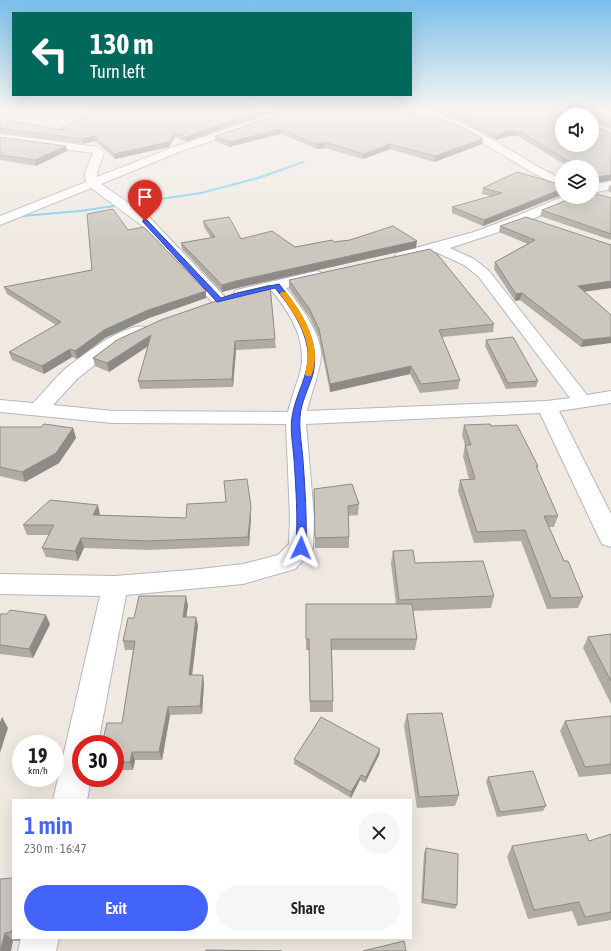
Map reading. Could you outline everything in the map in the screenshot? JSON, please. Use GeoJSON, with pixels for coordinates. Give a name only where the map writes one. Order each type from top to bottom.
{"type":"FeatureCollection","features":[{"type":"Feature","properties":{"kind":"street"},"geometry":{"type":"LineString","coordinates":[[98,153],[91,173],[92,183],[145,221],[213,303],[237,294],[331,273]]}},
{"type":"Feature","properties":{"kind":"street"},"geometry":{"type":"LineString","coordinates":[[0,221],[166,153]]}},
{"type":"Feature","properties":{"kind":"street"},"geometry":{"type":"LineString","coordinates":[[508,153],[555,180]]}},
{"type":"Feature","properties":{"kind":"street"},"geometry":{"type":"LineString","coordinates":[[599,188],[611,185]]}},
{"type":"Feature","properties":{"kind":"street"},"geometry":{"type":"LineString","coordinates":[[385,260],[439,248],[525,217],[555,203]]}},
{"type":"Feature","properties":{"kind":"street"},"geometry":{"type":"LineString","coordinates":[[525,217],[547,225]]}},
{"type":"Feature","properties":{"kind":"street"},"geometry":{"type":"LineString","coordinates":[[439,248],[469,262],[484,274],[583,402]]}},
{"type":"Feature","properties":{"kind":"street"},"geometry":{"type":"LineString","coordinates":[[0,584],[115,586],[243,574],[286,562],[301,548],[302,517],[296,418],[301,396],[309,373],[312,353],[306,331],[296,311],[276,285]]}},
{"type":"Feature","properties":{"kind":"street"},"geometry":{"type":"LineString","coordinates":[[38,410],[71,374],[112,343],[156,323]]}},
{"type":"Feature","properties":{"kind":"street"},"geometry":{"type":"LineString","coordinates":[[0,406],[113,417],[296,418],[547,408],[611,397]]}},
{"type":"Feature","properties":{"kind":"street"},"geometry":{"type":"LineString","coordinates":[[547,408],[611,538]]}},
{"type":"Feature","properties":{"kind":"street"},"geometry":{"type":"LineString","coordinates":[[83,735],[115,586]]}},
{"type":"Feature","properties":{"kind":"street"},"geometry":{"type":"LineString","coordinates":[[70,799],[73,787]]}},
{"type":"Feature","properties":{"kind":"street"},"geometry":{"type":"LineString","coordinates":[[37,951],[40,939]]}},
{"type":"Feature","properties":{"kind":"building"},"geometry":{"type":"Polygon","coordinates":[[[0,153],[50,153],[35,160],[0,155],[0,153]]]}},
{"type":"Feature","properties":{"kind":"building"},"geometry":{"type":"Polygon","coordinates":[[[425,153],[442,153],[435,156],[425,153]]]}},
{"type":"Feature","properties":{"kind":"building"},"geometry":{"type":"Polygon","coordinates":[[[556,153],[611,153],[611,175],[599,177],[599,160],[567,160],[556,153]]]}},
{"type":"Feature","properties":{"kind":"building"},"geometry":{"type":"Polygon","coordinates":[[[517,172],[555,183],[555,192],[484,220],[452,207],[502,193],[483,188],[517,172]]]}},
{"type":"Feature","properties":{"kind":"building"},"geometry":{"type":"Polygon","coordinates":[[[599,195],[611,198],[611,234],[542,210],[557,204],[599,204],[599,195]]]}},
{"type":"Feature","properties":{"kind":"building"},"geometry":{"type":"Polygon","coordinates":[[[113,209],[128,230],[144,227],[206,291],[148,310],[104,330],[75,351],[70,349],[42,366],[9,352],[61,322],[4,287],[92,270],[87,214],[113,209]]]}},
{"type":"Feature","properties":{"kind":"building"},"geometry":{"type":"Polygon","coordinates":[[[229,217],[241,239],[272,231],[295,247],[332,240],[334,242],[350,240],[393,226],[417,241],[222,285],[181,243],[215,237],[203,221],[229,217]]]}},
{"type":"Feature","properties":{"kind":"building"},"geometry":{"type":"Polygon","coordinates":[[[526,217],[611,245],[611,281],[578,286],[611,315],[611,337],[583,340],[522,293],[516,294],[495,262],[535,240],[500,226],[526,217]]]}},
{"type":"Feature","properties":{"kind":"building"},"geometry":{"type":"Polygon","coordinates":[[[430,249],[438,255],[494,324],[439,330],[460,380],[421,384],[411,366],[330,384],[319,329],[310,310],[289,280],[430,249]]]}},
{"type":"Feature","properties":{"kind":"building"},"geometry":{"type":"Polygon","coordinates":[[[270,285],[275,339],[235,341],[232,379],[138,381],[151,335],[107,363],[93,358],[117,340],[161,320],[242,292],[270,285]]]}},
{"type":"Feature","properties":{"kind":"building"},"geometry":{"type":"Polygon","coordinates":[[[513,337],[538,381],[508,383],[486,340],[513,337]]]}},
{"type":"Feature","properties":{"kind":"building"},"geometry":{"type":"Polygon","coordinates":[[[44,424],[73,428],[56,453],[22,472],[0,467],[0,427],[41,427],[44,424]]]}},
{"type":"Feature","properties":{"kind":"building"},"geometry":{"type":"Polygon","coordinates":[[[490,424],[491,426],[517,425],[538,466],[536,466],[558,516],[544,516],[564,561],[568,561],[583,597],[551,598],[525,530],[477,532],[460,480],[475,479],[465,445],[471,445],[464,425],[490,424]]]}},
{"type":"Feature","properties":{"kind":"building"},"geometry":{"type":"Polygon","coordinates":[[[247,479],[251,507],[248,537],[147,541],[81,538],[75,551],[42,548],[54,525],[23,525],[50,500],[98,505],[93,515],[186,518],[187,504],[226,502],[224,481],[247,479]]]}},
{"type":"Feature","properties":{"kind":"building"},"geometry":{"type":"Polygon","coordinates":[[[352,484],[359,504],[348,506],[349,537],[315,538],[314,489],[352,484]]]}},
{"type":"Feature","properties":{"kind":"building"},"geometry":{"type":"Polygon","coordinates":[[[413,550],[415,563],[483,561],[494,596],[399,600],[393,551],[413,550]]]}},
{"type":"Feature","properties":{"kind":"building"},"geometry":{"type":"Polygon","coordinates":[[[139,596],[186,596],[183,617],[196,617],[189,675],[203,675],[200,706],[168,707],[159,752],[132,752],[130,762],[124,762],[124,735],[104,735],[107,723],[122,723],[135,641],[123,641],[128,618],[134,618],[139,596]]]}},
{"type":"Feature","properties":{"kind":"building"},"geometry":{"type":"Polygon","coordinates":[[[306,604],[412,604],[417,639],[331,639],[333,701],[310,701],[309,639],[306,639],[306,604]]]}},
{"type":"Feature","properties":{"kind":"building"},"geometry":{"type":"Polygon","coordinates":[[[10,610],[46,615],[29,649],[0,645],[0,614],[7,614],[10,610]]]}},
{"type":"Feature","properties":{"kind":"building"},"geometry":{"type":"Polygon","coordinates":[[[611,634],[611,681],[588,637],[611,634]]]}},
{"type":"Feature","properties":{"kind":"building"},"geometry":{"type":"Polygon","coordinates":[[[442,713],[459,795],[419,797],[407,714],[442,713]]]}},
{"type":"Feature","properties":{"kind":"building"},"geometry":{"type":"Polygon","coordinates":[[[611,716],[611,764],[585,767],[565,721],[611,716]]]}},
{"type":"Feature","properties":{"kind":"building"},"geometry":{"type":"Polygon","coordinates":[[[321,717],[380,749],[366,777],[361,775],[351,792],[294,759],[321,717]]]}},
{"type":"Feature","properties":{"kind":"building"},"geometry":{"type":"Polygon","coordinates":[[[533,771],[546,806],[500,812],[488,777],[533,771]]]}},
{"type":"Feature","properties":{"kind":"building"},"geometry":{"type":"Polygon","coordinates":[[[586,834],[589,841],[611,834],[611,912],[585,917],[579,902],[534,910],[512,846],[586,834]]]}},
{"type":"Feature","properties":{"kind":"building"},"geometry":{"type":"Polygon","coordinates":[[[426,848],[458,854],[457,905],[423,899],[426,848]]]}},
{"type":"Feature","properties":{"kind":"building"},"geometry":{"type":"Polygon","coordinates":[[[12,878],[12,930],[11,932],[5,933],[0,951],[0,879],[12,878]]]}},
{"type":"Feature","properties":{"kind":"building"},"geometry":{"type":"Polygon","coordinates":[[[404,941],[406,951],[363,951],[404,941]]]}},
{"type":"Feature","properties":{"kind":"building"},"geometry":{"type":"Polygon","coordinates":[[[206,950],[282,951],[206,951],[206,950]]]}},
{"type":"Feature","properties":{"kind":"waterway"},"geometry":{"type":"LineString","coordinates":[[0,218],[80,211],[201,193],[258,178],[304,162]]}},
{"type":"Feature","properties":{"kind":"slow traffic"},"geometry":{"type":"LineString","coordinates":[[283,294],[292,305],[306,331],[312,353],[309,374]]}},
{"type":"Feature","properties":{"kind":"route"},"geometry":{"type":"LineString","coordinates":[[145,221],[220,301],[237,294],[276,285],[292,305],[306,331],[312,353],[309,373],[301,396],[296,418],[297,459],[302,517],[301,548]]}}]}
